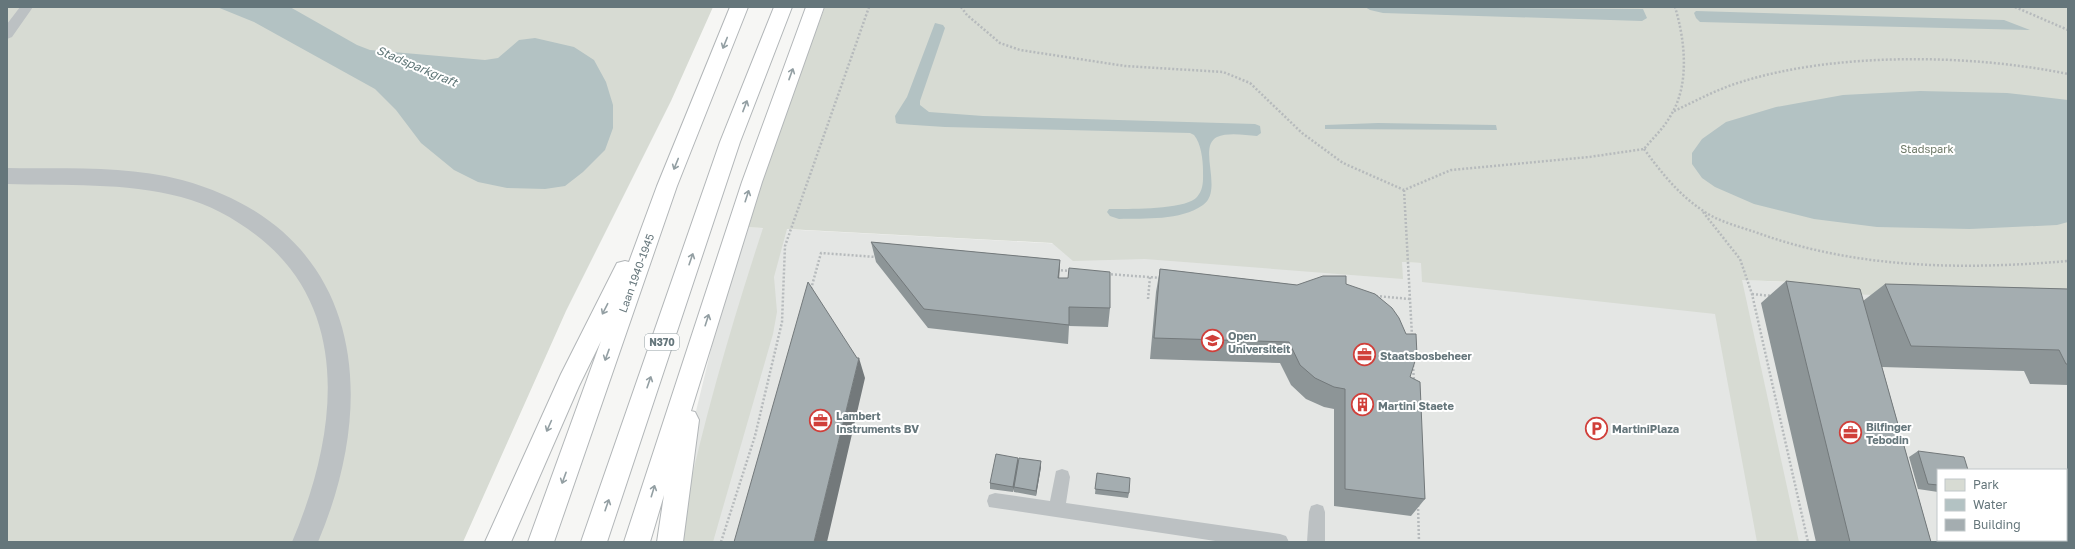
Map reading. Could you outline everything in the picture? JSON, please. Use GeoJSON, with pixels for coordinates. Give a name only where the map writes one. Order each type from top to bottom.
{"type":"FeatureCollection","features":[{"type":"Feature","properties":{"kind":"highway","name":"Laan 1940-1945"},"geometry":{"type":"LineString","coordinates":[[541,542],[667,186],[739,7]]}},
{"type":"Feature","properties":{"kind":"highway","name":"N370"},"geometry":{"type":"LineString","coordinates":[[594,542],[730,142],[783,7]]}},
{"type":"Feature","properties":{"kind":"highway"},"geometry":{"type":"LineString","coordinates":[[637,542],[752,182],[815,7]]}},
{"type":"Feature","properties":{"kind":"highway"},"geometry":{"type":"LineString","coordinates":[[498,542],[569,381],[667,186]]}},
{"type":"Feature","properties":{"kind":"highway"},"geometry":{"type":"LineString","coordinates":[[670,542],[695,357]]}},
{"type":"Feature","properties":{"kind":"street"},"geometry":{"type":"LineString","coordinates":[[7,176],[133,180],[170,186],[204,195],[235,208],[263,226],[287,247],[308,272],[323,300],[334,332],[340,368],[341,407],[336,448],[324,492],[305,542]]}},
{"type":"Feature","properties":{"kind":"lane"},"geometry":{"type":"LineString","coordinates":[[7,34],[27,7]]}},
{"type":"Feature","properties":{"kind":"lane"},"geometry":{"type":"LineString","coordinates":[[1057,510],[1062,477]]}},
{"type":"Feature","properties":{"kind":"lane"},"geometry":{"type":"LineString","coordinates":[[995,501],[1280,542]]}},
{"type":"Feature","properties":{"kind":"lane"},"geometry":{"type":"LineString","coordinates":[[1316,542],[1317,512]]}},
{"type":"Feature","properties":{"kind":"path"},"geometry":{"type":"LineString","coordinates":[[721,542],[755,436],[782,322],[785,246],[869,7]]}},
{"type":"Feature","properties":{"kind":"path"},"geometry":{"type":"LineString","coordinates":[[961,7],[967,15],[1000,43],[1020,50],[1125,66],[1223,72],[1250,83],[1302,134],[1343,163],[1404,190],[1450,170],[1589,157],[1624,150],[1644,149],[1673,111],[1680,87],[1684,53],[1675,7]]}},
{"type":"Feature","properties":{"kind":"path"},"geometry":{"type":"LineString","coordinates":[[2014,7],[2068,30]]}},
{"type":"Feature","properties":{"kind":"path"},"geometry":{"type":"LineString","coordinates":[[1673,111],[1751,79],[1838,63],[1914,60],[1979,63],[2051,70],[2068,74]]}},
{"type":"Feature","properties":{"kind":"path"},"geometry":{"type":"LineString","coordinates":[[1644,149],[1675,191],[1702,211],[1756,234],[1816,252],[1860,260],[1949,266],[2014,267],[2068,261]]}},
{"type":"Feature","properties":{"kind":"path"},"geometry":{"type":"LineString","coordinates":[[1404,190],[1412,338]]}},
{"type":"Feature","properties":{"kind":"path"},"geometry":{"type":"LineString","coordinates":[[1702,211],[1740,259],[1752,294],[1808,542]]}},
{"type":"Feature","properties":{"kind":"path"},"geometry":{"type":"LineString","coordinates":[[810,291],[821,253],[884,257]]}},
{"type":"Feature","properties":{"kind":"path"},"geometry":{"type":"LineString","coordinates":[[1056,270],[1080,272]]}},
{"type":"Feature","properties":{"kind":"path"},"geometry":{"type":"LineString","coordinates":[[1103,274],[1166,278]]}},
{"type":"Feature","properties":{"kind":"path"},"geometry":{"type":"LineString","coordinates":[[1148,299],[1150,277]]}},
{"type":"Feature","properties":{"kind":"path"},"geometry":{"type":"LineString","coordinates":[[1752,294],[1775,296]]}},
{"type":"Feature","properties":{"kind":"path"},"geometry":{"type":"LineString","coordinates":[[1371,296],[1410,300]]}},
{"type":"Feature","properties":{"kind":"path"},"geometry":{"type":"LineString","coordinates":[[1413,362],[1414,385]]}},
{"type":"Feature","properties":{"kind":"path"},"geometry":{"type":"LineString","coordinates":[[1418,503],[1419,542]]}},
{"type":"Feature","properties":{"kind":"shaded area"},"geometry":{"type":"Polygon","coordinates":[[[741,227],[2068,297],[2068,542],[664,542],[741,227]]]}},
{"type":"Feature","properties":{"kind":"green space"},"geometry":{"type":"Polygon","coordinates":[[[7,7],[713,7],[671,101],[566,311],[463,542],[7,542],[7,7]]]}},
{"type":"Feature","properties":{"kind":"green space","name":"Stadspark"},"geometry":{"type":"Polygon","coordinates":[[[825,7],[2068,7],[2068,302],[1847,294],[1792,282],[1742,280],[1799,542],[1757,542],[1715,314],[1422,282],[1421,263],[1402,262],[1403,279],[1145,259],[1073,261],[1052,243],[787,229],[774,277],[777,312],[773,334],[713,542],[678,542],[705,423],[738,306],[763,228],[741,227],[825,7]]]}},
{"type":"Feature","properties":{"kind":"water","name":"Stadsparkgraft"},"geometry":{"type":"Polygon","coordinates":[[[217,7],[290,7],[357,45],[370,50],[485,60],[498,58],[519,40],[535,38],[574,47],[594,60],[606,82],[613,105],[613,128],[605,150],[583,172],[565,186],[545,189],[507,188],[478,182],[454,170],[421,143],[396,110],[375,89],[254,22],[217,7]]]}},
{"type":"Feature","properties":{"kind":"water"},"geometry":{"type":"Polygon","coordinates":[[[1365,7],[1643,9],[1647,18],[1642,21],[1383,13],[1370,10],[1365,7]]]}},
{"type":"Feature","properties":{"kind":"water"},"geometry":{"type":"Polygon","coordinates":[[[1696,11],[2004,20],[2030,30],[1700,22],[1694,13],[1696,11]]]}},
{"type":"Feature","properties":{"kind":"water"},"geometry":{"type":"Polygon","coordinates":[[[935,23],[943,25],[945,28],[920,101],[920,105],[929,112],[983,116],[1255,124],[1260,126],[1261,133],[1257,136],[1237,134],[1221,135],[1212,142],[1209,150],[1211,189],[1209,198],[1203,205],[1194,210],[1184,214],[1162,218],[1119,219],[1110,216],[1107,212],[1109,209],[1169,207],[1191,201],[1197,197],[1203,184],[1203,166],[1200,147],[1194,135],[1190,133],[945,127],[896,123],[895,116],[907,97],[935,23]]]}},
{"type":"Feature","properties":{"kind":"water"},"geometry":{"type":"Polygon","coordinates":[[[1920,91],[2007,93],[2068,100],[2068,222],[2057,225],[1970,229],[1877,227],[1814,219],[1754,204],[1715,187],[1702,178],[1692,164],[1692,153],[1702,139],[1726,122],[1776,107],[1843,95],[1920,91]]]}},
{"type":"Feature","properties":{"kind":"water"},"geometry":{"type":"Polygon","coordinates":[[[1378,123],[1496,125],[1497,130],[1325,129],[1325,125],[1378,123]]]}},
{"type":"Feature","properties":{"kind":"building"},"geometry":{"type":"Polygon","coordinates":[[[871,242],[1060,260],[1058,278],[1068,278],[1069,268],[1110,272],[1110,308],[1069,307],[1069,325],[924,309],[871,242]]]}},
{"type":"Feature","properties":{"kind":"building","name":"Martini Staete"},"geometry":{"type":"Polygon","coordinates":[[[1160,269],[1297,285],[1323,276],[1346,276],[1346,284],[1375,294],[1392,308],[1399,318],[1406,334],[1416,334],[1417,355],[1410,377],[1420,382],[1425,499],[1345,489],[1345,389],[1334,387],[1315,378],[1300,365],[1289,342],[1154,338],[1160,269]]]}},
{"type":"Feature","properties":{"kind":"building"},"geometry":{"type":"Polygon","coordinates":[[[1786,281],[1860,289],[1931,542],[1850,542],[1786,281]]]}},
{"type":"Feature","properties":{"kind":"building"},"geometry":{"type":"Polygon","coordinates":[[[808,282],[857,358],[859,358],[814,542],[734,542],[808,282]]]}},
{"type":"Feature","properties":{"kind":"building"},"geometry":{"type":"Polygon","coordinates":[[[1885,284],[2068,289],[2068,364],[2066,364],[2059,350],[1911,346],[1885,284]]]}},
{"type":"Feature","properties":{"kind":"building"},"geometry":{"type":"Polygon","coordinates":[[[1918,451],[1964,457],[1968,469],[1937,469],[1937,485],[1928,484],[1918,451]]]}},
{"type":"Feature","properties":{"kind":"building"},"geometry":{"type":"Polygon","coordinates":[[[996,454],[1018,458],[1013,487],[990,483],[996,454]]]}},
{"type":"Feature","properties":{"kind":"building"},"geometry":{"type":"Polygon","coordinates":[[[1019,458],[1041,461],[1036,491],[1014,487],[1019,458]]]}},
{"type":"Feature","properties":{"kind":"building"},"geometry":{"type":"Polygon","coordinates":[[[1097,473],[1130,478],[1129,493],[1095,489],[1097,473]]]}},
{"type":"Feature","properties":{"kind":"place","name":"Open Universiteit"},"geometry":{"type":"Point","coordinates":[1213,341]}},
{"type":"Feature","properties":{"kind":"place","name":"Staatsbosbeheer"},"geometry":{"type":"Point","coordinates":[1365,355]}},
{"type":"Feature","properties":{"kind":"place","name":"Martini Staete"},"geometry":{"type":"Point","coordinates":[1363,405]}},
{"type":"Feature","properties":{"kind":"place","name":"Lambert Instruments BV"},"geometry":{"type":"Point","coordinates":[821,421]}},
{"type":"Feature","properties":{"kind":"place","name":"MartiniPlaza"},"geometry":{"type":"Point","coordinates":[1597,428]}},
{"type":"Feature","properties":{"kind":"place","name":"Bilfinger Tebodin"},"geometry":{"type":"Point","coordinates":[1850,432]}}]}
